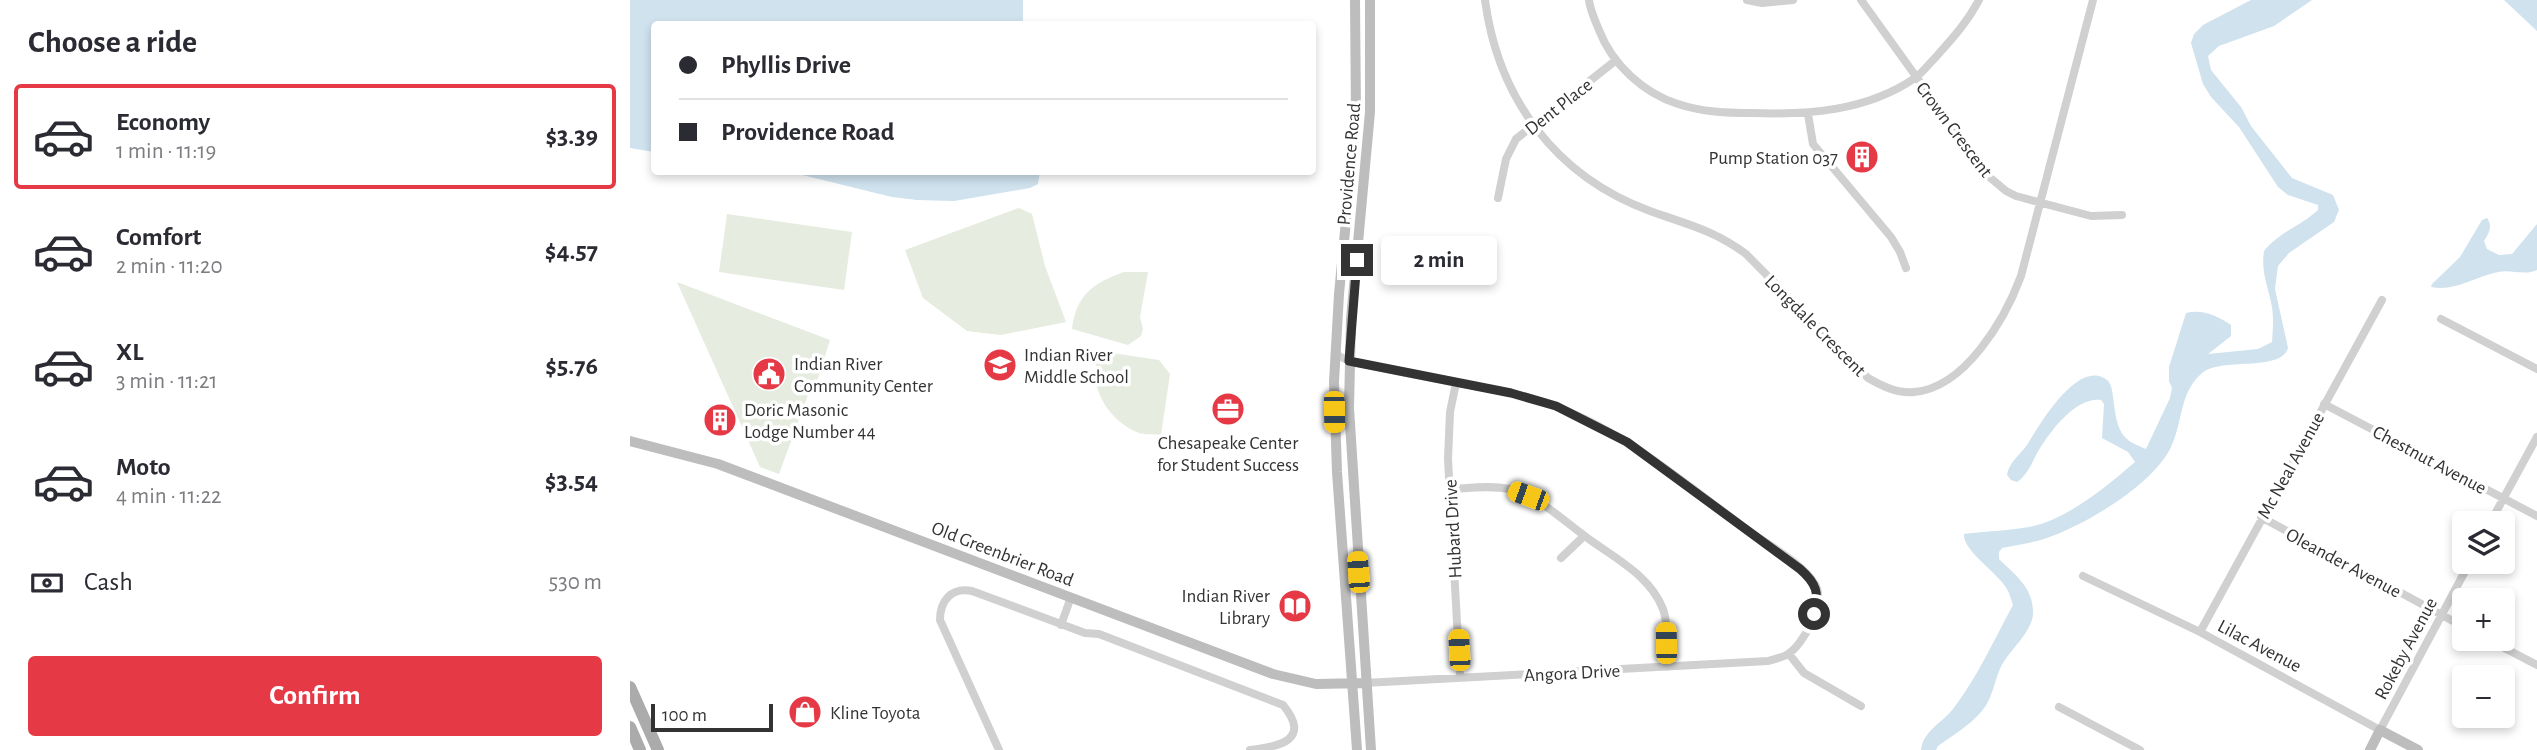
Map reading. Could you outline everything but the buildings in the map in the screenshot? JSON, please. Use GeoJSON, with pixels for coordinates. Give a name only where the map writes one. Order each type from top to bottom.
{"type":"FeatureCollection","features":[{"type":"Feature","properties":{"kind":"main road","name":"Providence Road"},"geometry":{"type":"LineString","coordinates":[[1355,0],[1356,116],[1335,354],[1335,442],[1357,750]]}},
{"type":"Feature","properties":{"kind":"main road","name":"Providence Road"},"geometry":{"type":"LineString","coordinates":[[1370,0],[1370,112],[1349,361],[1349,438],[1371,750]]}},
{"type":"Feature","properties":{"kind":"main road","name":"Old Greenbrier Road"},"geometry":{"type":"LineString","coordinates":[[630,441],[718,464],[1273,674],[1308,683],[1366,683]]}},
{"type":"Feature","properties":{"kind":"main road"},"geometry":{"type":"LineString","coordinates":[[630,687],[658,750]]}},
{"type":"Feature","properties":{"kind":"main road"},"geometry":{"type":"LineString","coordinates":[[630,727],[640,750]]}},
{"type":"Feature","properties":{"kind":"main road","name":"Rokeby Avenue"},"geometry":{"type":"LineString","coordinates":[[2370,750],[2380,730]]}},
{"type":"Feature","properties":{"kind":"main road","name":"Lilac Avenue"},"geometry":{"type":"LineString","coordinates":[[2380,730],[2418,750]]}},
{"type":"Feature","properties":{"kind":"street","name":"Longdale Crescent"},"geometry":{"type":"LineString","coordinates":[[1485,0],[1489,29],[1499,64],[1511,91],[1533,125],[1560,155],[1584,176],[1614,195],[1725,239],[1746,254],[1868,378],[1881,386],[1901,391],[1925,391],[1945,382],[1968,363],[1989,337],[2013,298],[2092,0]]}},
{"type":"Feature","properties":{"kind":"street"},"geometry":{"type":"LineString","coordinates":[[1589,0],[1605,45],[1615,61],[1652,91],[1676,103],[1703,110],[1808,114],[1845,108],[1917,77],[1962,29],[1979,0]]}},
{"type":"Feature","properties":{"kind":"street"},"geometry":{"type":"LineString","coordinates":[[1746,0],[1762,3],[1793,0]]}},
{"type":"Feature","properties":{"kind":"street","name":"Crown Crescent"},"geometry":{"type":"LineString","coordinates":[[1861,0],[1987,175],[2006,191],[2091,216],[2122,215]]}},
{"type":"Feature","properties":{"kind":"street","name":"Dent Place"},"geometry":{"type":"LineString","coordinates":[[1498,198],[1506,159],[1516,139],[1615,61]]}},
{"type":"Feature","properties":{"kind":"street"},"geometry":{"type":"LineString","coordinates":[[1808,114],[1813,144],[1891,237],[1906,268]]}},
{"type":"Feature","properties":{"kind":"street","name":"Mc Neal Avenue"},"geometry":{"type":"LineString","coordinates":[[2200,632],[2382,300]]}},
{"type":"Feature","properties":{"kind":"street"},"geometry":{"type":"LineString","coordinates":[[2441,319],[2537,369]]}},
{"type":"Feature","properties":{"kind":"street"},"geometry":{"type":"LineString","coordinates":[[1335,354],[1349,361],[1511,393],[1556,406],[1627,442],[1808,576],[1817,590],[1817,603],[1802,639],[1789,654],[1804,673],[1861,706]]}},
{"type":"Feature","properties":{"kind":"street","name":"Hubard Drive"},"geometry":{"type":"LineString","coordinates":[[1456,383],[1448,438],[1460,677]]}},
{"type":"Feature","properties":{"kind":"street","name":"Chestnut Avenue"},"geometry":{"type":"LineString","coordinates":[[2323,404],[2537,516]]}},
{"type":"Feature","properties":{"kind":"street"},"geometry":{"type":"LineString","coordinates":[[2496,511],[2537,437]]}},
{"type":"Feature","properties":{"kind":"street"},"geometry":{"type":"LineString","coordinates":[[1451,489],[1508,489],[1545,505],[1630,568],[1656,596],[1666,620],[1667,667]]}},
{"type":"Feature","properties":{"kind":"street","name":"Oleander Avenue"},"geometry":{"type":"LineString","coordinates":[[2261,517],[2452,620]]}},
{"type":"Feature","properties":{"kind":"street"},"geometry":{"type":"LineString","coordinates":[[1561,558],[1584,536]]}},
{"type":"Feature","properties":{"kind":"street","name":"Rokeby Avenue"},"geometry":{"type":"LineString","coordinates":[[2380,730],[2464,574]]}},
{"type":"Feature","properties":{"kind":"street","name":"Lilac Avenue"},"geometry":{"type":"LineString","coordinates":[[2083,576],[2200,632],[2380,730]]}},
{"type":"Feature","properties":{"kind":"street"},"geometry":{"type":"LineString","coordinates":[[999,750],[940,620],[940,609],[944,600],[953,592],[964,590],[1085,633],[1099,634],[1283,705],[1292,715],[1294,727],[1290,739],[1276,747],[1250,750]]}},
{"type":"Feature","properties":{"kind":"street"},"geometry":{"type":"LineString","coordinates":[[1061,625],[1071,597]]}},
{"type":"Feature","properties":{"kind":"street"},"geometry":{"type":"LineString","coordinates":[[2509,651],[2537,666]]}},
{"type":"Feature","properties":{"kind":"street","name":"Angora Drive"},"geometry":{"type":"LineString","coordinates":[[1366,683],[1756,662],[1789,654]]}},
{"type":"Feature","properties":{"kind":"street"},"geometry":{"type":"LineString","coordinates":[[2059,707],[2140,750]]}},
{"type":"Feature","properties":{"kind":"shaded area"},"geometry":{"type":"Polygon","coordinates":[[[1019,208],[1032,214],[1045,266],[1066,322],[1001,335],[967,331],[923,298],[905,250],[1019,208]]]}},
{"type":"Feature","properties":{"kind":"shaded area"},"geometry":{"type":"Polygon","coordinates":[[[727,214],[852,232],[844,290],[719,272],[727,214]]]}},
{"type":"Feature","properties":{"kind":"shaded area"},"geometry":{"type":"Polygon","coordinates":[[[1124,272],[1148,272],[1140,317],[1143,329],[1141,336],[1128,345],[1072,329],[1077,307],[1088,292],[1103,281],[1124,272]]]}},
{"type":"Feature","properties":{"kind":"shaded area"},"geometry":{"type":"Polygon","coordinates":[[[677,282],[830,340],[815,388],[811,387],[779,474],[760,467],[677,282]]]}},
{"type":"Feature","properties":{"kind":"shaded area"},"geometry":{"type":"Polygon","coordinates":[[[1099,351],[1159,360],[1170,374],[1161,435],[1142,434],[1130,429],[1108,409],[1098,392],[1096,382],[1095,370],[1099,351]]]}},
{"type":"Feature","properties":{"kind":"water"},"geometry":{"type":"Polygon","coordinates":[[[630,0],[1023,0],[1023,21],[651,21],[651,152],[630,148],[630,0]]]}},
{"type":"Feature","properties":{"kind":"water"},"geometry":{"type":"Polygon","coordinates":[[[2251,0],[2312,0],[2274,26],[2219,46],[2208,56],[2211,70],[2292,178],[2333,195],[2339,210],[2334,222],[2289,253],[2278,266],[2275,289],[2288,348],[2283,356],[2274,360],[2221,366],[2201,374],[2185,399],[2171,447],[2149,476],[2116,502],[2060,533],[2002,548],[1999,559],[2022,582],[2030,595],[2033,612],[2030,625],[2003,663],[1989,701],[1981,712],[1936,750],[1921,750],[1929,732],[1953,709],[1970,685],[2013,605],[2007,589],[1974,554],[1964,534],[2029,527],[2058,517],[2086,501],[2135,462],[2128,452],[2102,438],[2104,404],[2101,400],[2092,400],[2067,415],[2047,438],[2025,474],[2017,482],[2011,480],[2007,475],[2010,466],[2060,397],[2084,378],[2096,375],[2107,380],[2122,433],[2131,442],[2146,449],[2170,398],[2172,388],[2169,367],[2186,313],[2210,314],[2231,325],[2231,336],[2208,354],[2258,349],[2272,342],[2273,312],[2264,271],[2264,251],[2276,239],[2318,210],[2318,205],[2288,195],[2278,187],[2239,127],[2211,97],[2203,84],[2191,43],[2194,34],[2203,25],[2251,0]]]}},
{"type":"Feature","properties":{"kind":"water"},"geometry":{"type":"Polygon","coordinates":[[[2504,0],[2537,0],[2537,31],[2504,0]]]}},
{"type":"Feature","properties":{"kind":"water"},"geometry":{"type":"Polygon","coordinates":[[[802,175],[1040,175],[1038,184],[1030,188],[954,201],[892,197],[802,175]]]}},
{"type":"Feature","properties":{"kind":"water"},"geometry":{"type":"Polygon","coordinates":[[[2487,218],[2490,227],[2484,241],[2487,249],[2499,255],[2512,254],[2537,224],[2537,270],[2498,272],[2456,286],[2431,287],[2460,257],[2482,220],[2487,218]]]}},
{"type":"Feature","properties":{"kind":"place","name":"Pump Station 037"},"geometry":{"type":"Point","coordinates":[1862,157]}},
{"type":"Feature","properties":{"kind":"place","name":"Indian River Middle School"},"geometry":{"type":"Point","coordinates":[1000,365]}},
{"type":"Feature","properties":{"kind":"place","name":"Indian River Community Center"},"geometry":{"type":"Point","coordinates":[769,374]}},
{"type":"Feature","properties":{"kind":"place","name":"Chesapeake Center for Student Success"},"geometry":{"type":"Point","coordinates":[1228,409]}},
{"type":"Feature","properties":{"kind":"place","name":"Doric Masonic Lodge Number 44"},"geometry":{"type":"Point","coordinates":[720,420]}},
{"type":"Feature","properties":{"kind":"place","name":"Indian River Library"},"geometry":{"type":"Point","coordinates":[1295,606]}},
{"type":"Feature","properties":{"kind":"place","name":"Kline Toyota"},"geometry":{"type":"Point","coordinates":[805,712]}},
{"type":"Feature","properties":{"kind":"route"},"geometry":{"type":"LineString","coordinates":[[1357,260],[1349,361],[1511,393],[1556,406],[1627,442],[1808,576],[1815,584],[1818,596],[1814,614]]}}]}
